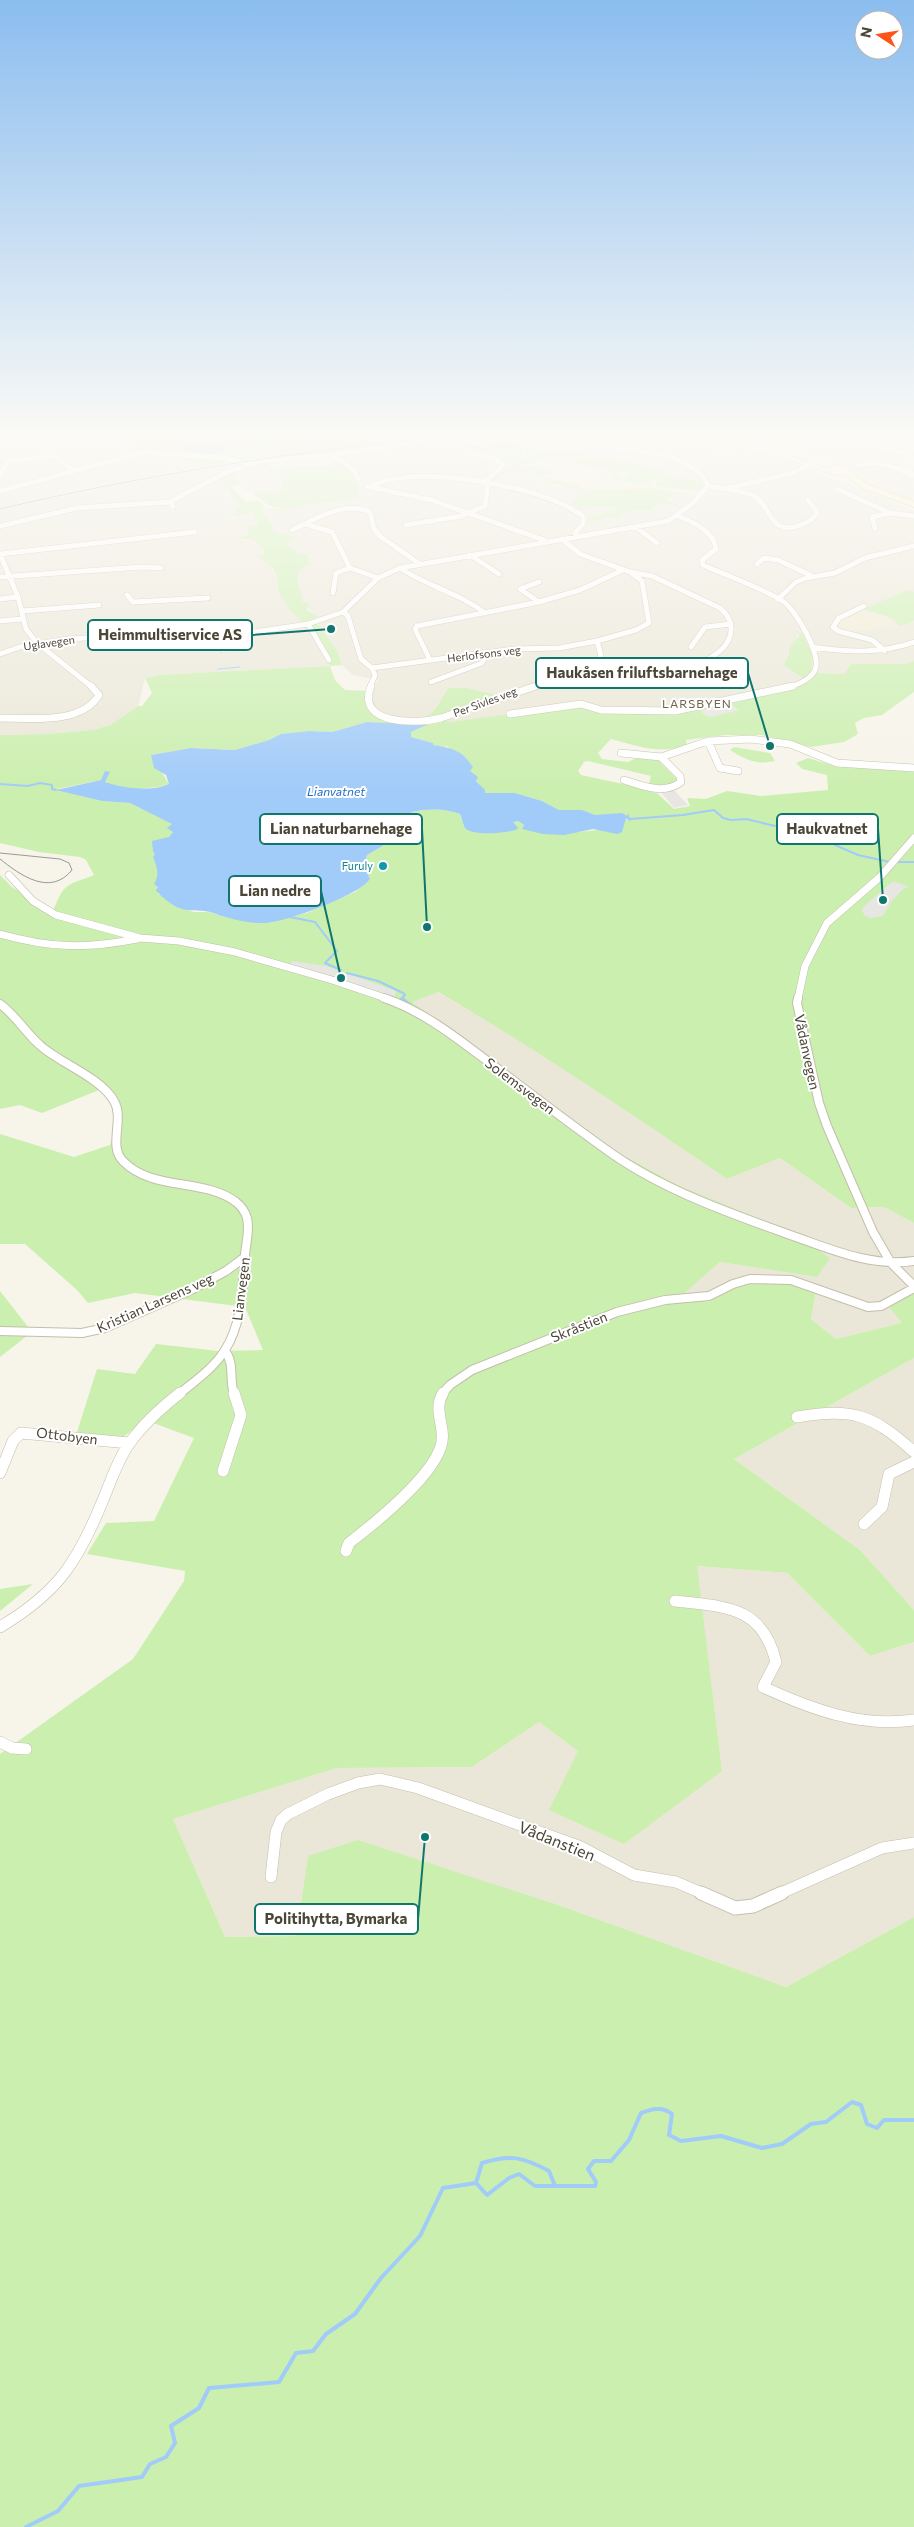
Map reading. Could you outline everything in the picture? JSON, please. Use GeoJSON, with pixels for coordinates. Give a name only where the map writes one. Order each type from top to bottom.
{"type":"FeatureCollection","features":[{"type":"Feature","properties":{"kind":"street"},"geometry":{"type":"LineString","coordinates":[[0,718],[41,718],[64,715],[86,709],[98,700],[97,690],[90,683],[37,643],[26,629],[18,597],[2,558]]}},
{"type":"Feature","properties":{"kind":"street"},"geometry":{"type":"LineString","coordinates":[[345,558],[350,568]]}},
{"type":"Feature","properties":{"kind":"street"},"geometry":{"type":"LineString","coordinates":[[410,558],[420,564]]}},
{"type":"Feature","properties":{"kind":"street","name":"Uglavegen"},"geometry":{"type":"LineString","coordinates":[[0,654],[37,643],[172,633],[255,633],[308,624],[343,612],[378,578],[400,568],[454,558]]}},
{"type":"Feature","properties":{"kind":"street"},"geometry":{"type":"LineString","coordinates":[[474,558],[499,574]]}},
{"type":"Feature","properties":{"kind":"street"},"geometry":{"type":"LineString","coordinates":[[591,558],[630,572],[648,573],[680,592],[719,607],[726,614],[731,624],[733,632],[730,642],[703,662],[682,671],[625,685]]}},
{"type":"Feature","properties":{"kind":"street"},"geometry":{"type":"LineString","coordinates":[[510,714],[581,704],[601,710],[675,711],[774,692],[799,683],[814,672],[817,662],[812,647],[792,610],[778,599],[703,565],[702,560],[704,558]]}},
{"type":"Feature","properties":{"kind":"street"},"geometry":{"type":"LineString","coordinates":[[757,564],[764,558],[775,558],[812,576]]}},
{"type":"Feature","properties":{"kind":"street"},"geometry":{"type":"LineString","coordinates":[[778,599],[796,582],[812,576],[835,573],[865,558]]}},
{"type":"Feature","properties":{"kind":"street"},"geometry":{"type":"LineString","coordinates":[[0,577],[147,567],[161,568]]}},
{"type":"Feature","properties":{"kind":"street"},"geometry":{"type":"LineString","coordinates":[[333,593],[336,573],[350,568],[378,578]]}},
{"type":"Feature","properties":{"kind":"street"},"geometry":{"type":"LineString","coordinates":[[400,568],[429,586],[460,595],[485,613]]}},
{"type":"Feature","properties":{"kind":"street"},"geometry":{"type":"LineString","coordinates":[[430,660],[415,627],[539,602],[580,590],[623,570]]}},
{"type":"Feature","properties":{"kind":"street"},"geometry":{"type":"LineString","coordinates":[[590,669],[601,656],[597,641],[636,630],[649,623],[642,581],[630,572]]}},
{"type":"Feature","properties":{"kind":"street"},"geometry":{"type":"LineString","coordinates":[[539,582],[520,589],[539,602]]}},
{"type":"Feature","properties":{"kind":"street"},"geometry":{"type":"LineString","coordinates":[[127,595],[133,602],[208,598]]}},
{"type":"Feature","properties":{"kind":"street"},"geometry":{"type":"LineString","coordinates":[[0,599],[18,597]]}},
{"type":"Feature","properties":{"kind":"street"},"geometry":{"type":"LineString","coordinates":[[22,611],[99,605]]}},
{"type":"Feature","properties":{"kind":"street"},"geometry":{"type":"LineString","coordinates":[[864,606],[839,618],[833,627],[838,631],[872,640],[885,650]]}},
{"type":"Feature","properties":{"kind":"street"},"geometry":{"type":"LineString","coordinates":[[343,612],[348,616],[361,659],[372,668]]}},
{"type":"Feature","properties":{"kind":"street"},"geometry":{"type":"LineString","coordinates":[[0,621],[22,619]]}},
{"type":"Feature","properties":{"kind":"street"},"geometry":{"type":"LineString","coordinates":[[308,624],[329,660]]}},
{"type":"Feature","properties":{"kind":"street"},"geometry":{"type":"LineString","coordinates":[[691,647],[698,641],[706,626],[731,624]]}},
{"type":"Feature","properties":{"kind":"street"},"geometry":{"type":"LineString","coordinates":[[218,634],[223,650]]}},
{"type":"Feature","properties":{"kind":"street","name":"Herlofsons veg"},"geometry":{"type":"LineString","coordinates":[[372,668],[524,648],[559,648],[597,641]]}},
{"type":"Feature","properties":{"kind":"street"},"geometry":{"type":"LineString","coordinates":[[812,647],[860,653],[885,650],[914,642]]}},
{"type":"Feature","properties":{"kind":"street"},"geometry":{"type":"LineString","coordinates":[[431,682],[482,663],[485,657],[482,653]]}},
{"type":"Feature","properties":{"kind":"street","name":"Per Sivles veg"},"geometry":{"type":"LineString","coordinates":[[372,668],[375,679],[367,695],[371,708],[377,714],[392,720],[429,721],[541,684]]}},
{"type":"Feature","properties":{"kind":"street"},"geometry":{"type":"LineString","coordinates":[[621,753],[661,757],[708,741],[751,739],[781,742],[837,763],[914,768]]}},
{"type":"Feature","properties":{"kind":"street"},"geometry":{"type":"LineString","coordinates":[[708,741],[720,768],[738,771]]}},
{"type":"Feature","properties":{"kind":"street"},"geometry":{"type":"LineString","coordinates":[[624,780],[660,789],[675,787],[681,782],[680,776],[661,757]]}},
{"type":"Feature","properties":{"kind":"street","name":"Vådanvegen"},"geometry":{"type":"LineString","coordinates":[[914,838],[894,862],[827,923],[805,966],[797,1003],[822,1111],[873,1232],[891,1263],[914,1287]]}},
{"type":"Feature","properties":{"kind":"street","name":"Solemsvegen"},"geometry":{"type":"LineString","coordinates":[[9,875],[33,901],[48,912],[140,938],[179,941],[235,952],[332,980],[399,1003],[432,1021],[613,1154],[640,1171],[773,1229],[859,1258],[891,1263]]}},
{"type":"Feature","properties":{"kind":"street","name":"Solemsvegen"},"geometry":{"type":"LineString","coordinates":[[0,934],[43,945],[67,948],[94,947],[140,938]]}},
{"type":"Feature","properties":{"kind":"street","name":"Lianvegen"},"geometry":{"type":"LineString","coordinates":[[0,1004],[11,1011],[42,1048],[112,1097],[118,1107],[120,1120],[117,1152],[124,1163],[150,1176],[221,1194],[242,1207],[248,1223],[239,1316],[232,1338],[225,1351],[150,1417],[129,1443],[84,1546],[72,1566],[37,1603],[0,1627]]}},
{"type":"Feature","properties":{"kind":"street","name":"Kristian Larsens veg"},"geometry":{"type":"LineString","coordinates":[[0,1331],[67,1333],[97,1331],[191,1290],[226,1271],[245,1257]]}},
{"type":"Feature","properties":{"kind":"street"},"geometry":{"type":"LineString","coordinates":[[891,1263],[914,1261]]}},
{"type":"Feature","properties":{"kind":"street","name":"Skråstien"},"geometry":{"type":"LineString","coordinates":[[346,1551],[349,1543],[410,1489],[434,1460],[443,1440],[438,1416],[439,1400],[452,1381],[472,1370],[617,1312],[665,1300],[709,1296],[733,1284],[750,1279],[774,1278],[791,1280],[868,1307],[881,1306],[914,1287]]}},
{"type":"Feature","properties":{"kind":"street"},"geometry":{"type":"LineString","coordinates":[[223,1471],[241,1415],[231,1385],[232,1359],[225,1351]]}},
{"type":"Feature","properties":{"kind":"street"},"geometry":{"type":"LineString","coordinates":[[797,1417],[832,1411],[852,1413],[865,1417],[884,1428],[914,1452]]}},
{"type":"Feature","properties":{"kind":"street","name":"Ottobyen"},"geometry":{"type":"LineString","coordinates":[[0,1473],[13,1441],[21,1433],[129,1443]]}},
{"type":"Feature","properties":{"kind":"street"},"geometry":{"type":"LineString","coordinates":[[864,1524],[882,1506],[889,1474],[914,1462]]}},
{"type":"Feature","properties":{"kind":"street"},"geometry":{"type":"LineString","coordinates":[[675,1601],[738,1611],[761,1625],[771,1640],[776,1662],[763,1687],[841,1716],[883,1722],[914,1720]]}},
{"type":"Feature","properties":{"kind":"street"},"geometry":{"type":"LineString","coordinates":[[0,1742],[12,1748],[26,1748]]}},
{"type":"Feature","properties":{"kind":"street","name":"Vådanstien"},"geometry":{"type":"LineString","coordinates":[[271,1876],[276,1831],[282,1819],[329,1793],[371,1779],[392,1780],[436,1795],[581,1848],[629,1873],[676,1882],[735,1908],[753,1906],[882,1848],[914,1844]]}},
{"type":"Feature","properties":{"kind":"shaded area"},"geometry":{"type":"Polygon","coordinates":[[[0,558],[265,558],[280,584],[278,591],[289,609],[307,627],[330,666],[158,675],[145,678],[138,706],[110,725],[93,730],[47,734],[0,735],[0,558]]]}},
{"type":"Feature","properties":{"kind":"shaded area"},"geometry":{"type":"Polygon","coordinates":[[[305,558],[914,558],[914,592],[908,590],[864,609],[892,618],[900,625],[914,621],[914,661],[903,664],[851,664],[844,674],[817,673],[811,670],[798,634],[795,644],[789,649],[807,681],[721,706],[680,713],[521,714],[449,722],[439,717],[495,695],[467,688],[448,688],[435,711],[422,720],[392,718],[378,712],[372,703],[371,691],[378,680],[353,675],[342,665],[330,641],[317,624],[314,618],[316,616],[301,602],[303,598],[298,584],[298,571],[305,558]]]}},
{"type":"Feature","properties":{"kind":"shaded area"},"geometry":{"type":"Polygon","coordinates":[[[861,610],[890,618],[895,625],[853,632],[844,631],[836,624],[841,619],[861,610]]]}},
{"type":"Feature","properties":{"kind":"shaded area"},"geometry":{"type":"Polygon","coordinates":[[[729,703],[739,710],[709,717],[701,712],[729,703]]]}},
{"type":"Feature","properties":{"kind":"shaded area"},"geometry":{"type":"Polygon","coordinates":[[[674,790],[688,805],[674,808],[661,792],[674,790]]]}},
{"type":"Feature","properties":{"kind":"shaded area"},"geometry":{"type":"Polygon","coordinates":[[[893,881],[909,887],[903,889],[890,903],[883,916],[871,918],[865,916],[862,911],[863,907],[893,881]]]}},
{"type":"Feature","properties":{"kind":"shaded area"},"geometry":{"type":"Polygon","coordinates":[[[292,961],[326,966],[396,991],[394,999],[288,967],[292,961]]]}},
{"type":"Feature","properties":{"kind":"shaded area"},"geometry":{"type":"Polygon","coordinates":[[[437,992],[491,1022],[566,1070],[727,1179],[780,1158],[851,1208],[884,1207],[914,1223],[914,1293],[903,1323],[836,1339],[811,1319],[817,1288],[749,1281],[708,1302],[680,1296],[720,1262],[817,1277],[682,1187],[619,1153],[411,1002],[437,992]]]}},
{"type":"Feature","properties":{"kind":"shaded area"},"geometry":{"type":"Polygon","coordinates":[[[914,1358],[914,1610],[860,1550],[734,1459],[914,1358]]]}},
{"type":"Feature","properties":{"kind":"shaded area"},"geometry":{"type":"Polygon","coordinates":[[[696,1566],[787,1573],[870,1656],[914,1642],[914,1917],[786,1987],[558,1905],[308,1857],[296,1936],[225,1937],[173,1819],[337,1768],[472,1767],[539,1722],[579,1751],[722,1771],[696,1566]]]}},
{"type":"Feature","properties":{"kind":"green space"},"geometry":{"type":"Polygon","coordinates":[[[260,558],[308,558],[309,564],[298,571],[298,584],[303,598],[301,602],[308,603],[307,610],[317,616],[314,619],[336,649],[342,665],[330,666],[307,627],[289,609],[278,591],[276,574],[273,569],[260,558]]]}},
{"type":"Feature","properties":{"kind":"green space"},"geometry":{"type":"Polygon","coordinates":[[[908,590],[914,592],[914,621],[900,626],[892,618],[863,609],[908,590]]]}},
{"type":"Feature","properties":{"kind":"green space"},"geometry":{"type":"Polygon","coordinates":[[[802,632],[813,656],[811,670],[817,673],[844,674],[851,664],[903,664],[914,661],[914,692],[882,715],[864,718],[855,723],[858,734],[844,742],[811,747],[762,735],[725,735],[686,740],[687,745],[677,748],[658,749],[640,747],[611,739],[598,753],[602,759],[628,762],[638,757],[658,760],[678,780],[664,785],[649,784],[651,776],[588,761],[584,762],[578,771],[581,775],[646,789],[658,794],[674,809],[690,806],[687,798],[706,799],[727,791],[761,796],[828,790],[827,775],[802,769],[796,763],[808,758],[835,766],[914,770],[914,1223],[884,1207],[851,1208],[780,1158],[727,1179],[548,1059],[438,992],[412,1002],[619,1153],[682,1187],[785,1229],[830,1258],[817,1277],[720,1262],[681,1296],[708,1302],[749,1281],[817,1287],[811,1319],[836,1339],[902,1323],[887,1304],[914,1293],[914,1358],[734,1459],[860,1550],[914,1610],[914,1642],[870,1656],[787,1573],[697,1566],[722,1771],[624,1844],[549,1810],[578,1751],[539,1722],[472,1767],[337,1768],[173,1819],[225,1937],[296,1936],[308,1856],[358,1840],[558,1905],[786,1987],[914,1917],[914,2527],[0,2527],[0,1754],[133,1659],[184,1581],[185,1571],[87,1554],[106,1523],[154,1521],[194,1438],[145,1420],[122,1438],[77,1432],[97,1369],[135,1374],[156,1344],[218,1351],[263,1350],[245,1307],[135,1293],[88,1303],[77,1290],[25,1244],[0,1244],[0,1134],[74,1157],[110,1145],[115,1128],[116,1115],[111,1103],[99,1090],[42,1113],[20,1105],[0,1109],[0,875],[12,887],[53,911],[64,889],[72,883],[94,875],[86,860],[80,857],[39,852],[0,843],[0,735],[47,734],[93,730],[110,725],[138,706],[142,706],[152,693],[145,678],[158,675],[330,666],[335,680],[345,690],[371,691],[375,706],[382,714],[394,718],[417,720],[432,712],[448,688],[467,688],[496,695],[439,717],[449,722],[579,705],[655,713],[721,706],[702,711],[709,717],[738,710],[729,703],[807,681],[784,665],[789,655],[789,649],[802,632]],[[367,722],[332,732],[309,731],[281,734],[269,740],[235,750],[191,748],[151,755],[169,784],[154,788],[120,786],[105,782],[104,776],[101,780],[57,789],[102,801],[130,803],[173,824],[173,832],[153,857],[158,868],[158,894],[166,897],[177,907],[194,912],[208,912],[233,919],[290,917],[307,913],[355,892],[370,879],[364,866],[367,855],[386,844],[383,828],[396,822],[396,819],[403,815],[419,811],[445,810],[460,814],[464,827],[518,821],[524,825],[523,829],[552,834],[622,828],[626,818],[631,822],[627,816],[595,815],[581,810],[559,810],[542,801],[515,793],[485,793],[470,771],[447,746],[440,748],[433,745],[433,743],[411,737],[411,732],[423,727],[421,724],[402,725],[367,722]]]}},
{"type":"Feature","properties":{"kind":"green space"},"geometry":{"type":"Polygon","coordinates":[[[734,747],[770,753],[775,761],[751,761],[730,750],[734,747]]]}},
{"type":"Feature","properties":{"kind":"green space"},"geometry":{"type":"Polygon","coordinates":[[[0,1291],[32,1332],[0,1357],[0,1291]]]}},
{"type":"Feature","properties":{"kind":"green space"},"geometry":{"type":"Polygon","coordinates":[[[33,1584],[0,1611],[0,1589],[33,1584]]]}},
{"type":"Feature","properties":{"kind":"water","name":"Lianvatnet"},"geometry":{"type":"Polygon","coordinates":[[[367,722],[427,725],[411,732],[411,737],[461,753],[473,767],[470,771],[478,777],[476,781],[485,790],[485,793],[515,793],[542,801],[559,810],[582,810],[595,815],[622,813],[627,816],[628,813],[631,822],[626,818],[622,832],[617,834],[593,829],[564,835],[543,834],[522,829],[524,825],[518,821],[513,822],[518,828],[516,830],[498,833],[476,833],[466,829],[460,814],[445,810],[419,811],[403,815],[396,819],[396,822],[383,828],[386,844],[367,855],[364,866],[370,879],[363,886],[338,900],[290,918],[266,923],[252,923],[206,911],[176,907],[156,890],[158,887],[154,884],[157,871],[153,857],[155,854],[152,841],[169,837],[173,832],[167,828],[172,824],[130,803],[102,801],[56,790],[101,780],[105,771],[110,772],[105,782],[137,788],[155,788],[169,784],[166,775],[154,768],[151,755],[191,748],[235,750],[269,740],[281,734],[309,731],[332,732],[367,722]]]}},
{"type":"Feature","properties":{"kind":"waterway"},"geometry":{"type":"LineString","coordinates":[[218,669],[240,667]]}},
{"type":"Feature","properties":{"kind":"waterway"},"geometry":{"type":"LineString","coordinates":[[0,784],[28,786],[40,783],[52,785],[52,789],[56,790]]}},
{"type":"Feature","properties":{"kind":"waterway"},"geometry":{"type":"LineString","coordinates":[[630,819],[683,815],[714,810],[723,818],[731,820],[746,819],[775,826],[793,823],[810,826],[816,833],[835,845],[858,855],[890,862]]}},
{"type":"Feature","properties":{"kind":"waterway"},"geometry":{"type":"LineString","coordinates":[[896,862],[914,862]]}},
{"type":"Feature","properties":{"kind":"waterway"},"geometry":{"type":"LineString","coordinates":[[290,917],[315,922],[337,951],[325,963],[341,970]]}},
{"type":"Feature","properties":{"kind":"waterway"},"geometry":{"type":"LineString","coordinates":[[347,973],[378,981],[403,993],[405,995],[402,998]]}},
{"type":"Feature","properties":{"kind":"waterway"},"geometry":{"type":"LineString","coordinates":[[402,998],[411,1005]]}},
{"type":"Feature","properties":{"kind":"waterway"},"geometry":{"type":"LineString","coordinates":[[555,2186],[595,2186],[596,2182],[588,2169],[594,2161],[611,2161],[629,2140],[641,2113],[653,2109],[661,2109],[672,2114],[669,2135],[681,2141],[721,2136],[762,2148],[782,2144],[811,2124],[826,2122],[852,2102],[861,2105],[867,2124],[877,2128],[884,2120],[914,2120]]}},
{"type":"Feature","properties":{"kind":"waterway"},"geometry":{"type":"LineString","coordinates":[[476,2183],[482,2163],[501,2158],[517,2158],[549,2171],[555,2186]]}},
{"type":"Feature","properties":{"kind":"waterway"},"geometry":{"type":"LineString","coordinates":[[476,2183],[487,2195],[509,2178],[519,2174],[535,2186],[555,2186]]}},
{"type":"Feature","properties":{"kind":"waterway"},"geometry":{"type":"LineString","coordinates":[[26,2527],[58,2511],[79,2486],[142,2477],[150,2464],[166,2457],[175,2443],[171,2426],[199,2408],[209,2388],[279,2382],[296,2353],[313,2351],[326,2334],[355,2314],[381,2278],[420,2236],[443,2188],[476,2183]]}},
{"type":"Feature","properties":{"kind":"tram line"},"geometry":{"type":"LineString","coordinates":[[0,853],[60,859],[69,863],[72,870],[63,878],[45,883],[26,877],[0,859]]}},
{"type":"Feature","properties":{"kind":"place","name":"Heimmultiservice AS"},"geometry":{"type":"Point","coordinates":[331,629]}},
{"type":"Feature","properties":{"kind":"place","name":"Haukåsen friluftsbarnehage"},"geometry":{"type":"Point","coordinates":[770,746]}},
{"type":"Feature","properties":{"kind":"place","name":"Furuly"},"geometry":{"type":"Point","coordinates":[383,866]}},
{"type":"Feature","properties":{"kind":"place","name":"Haukvatnet"},"geometry":{"type":"Point","coordinates":[883,900]}},
{"type":"Feature","properties":{"kind":"place","name":"Lian naturbarnehage"},"geometry":{"type":"Point","coordinates":[427,927]}},
{"type":"Feature","properties":{"kind":"place","name":"Lian nedre"},"geometry":{"type":"Point","coordinates":[341,978]}},
{"type":"Feature","properties":{"kind":"place","name":"Politihytta, Bymarka"},"geometry":{"type":"Point","coordinates":[425,1837]}},
{"type":"Feature","properties":{"kind":"district","name":"LARSBYEN"},"geometry":{"type":"Point","coordinates":[697,704]}}]}
